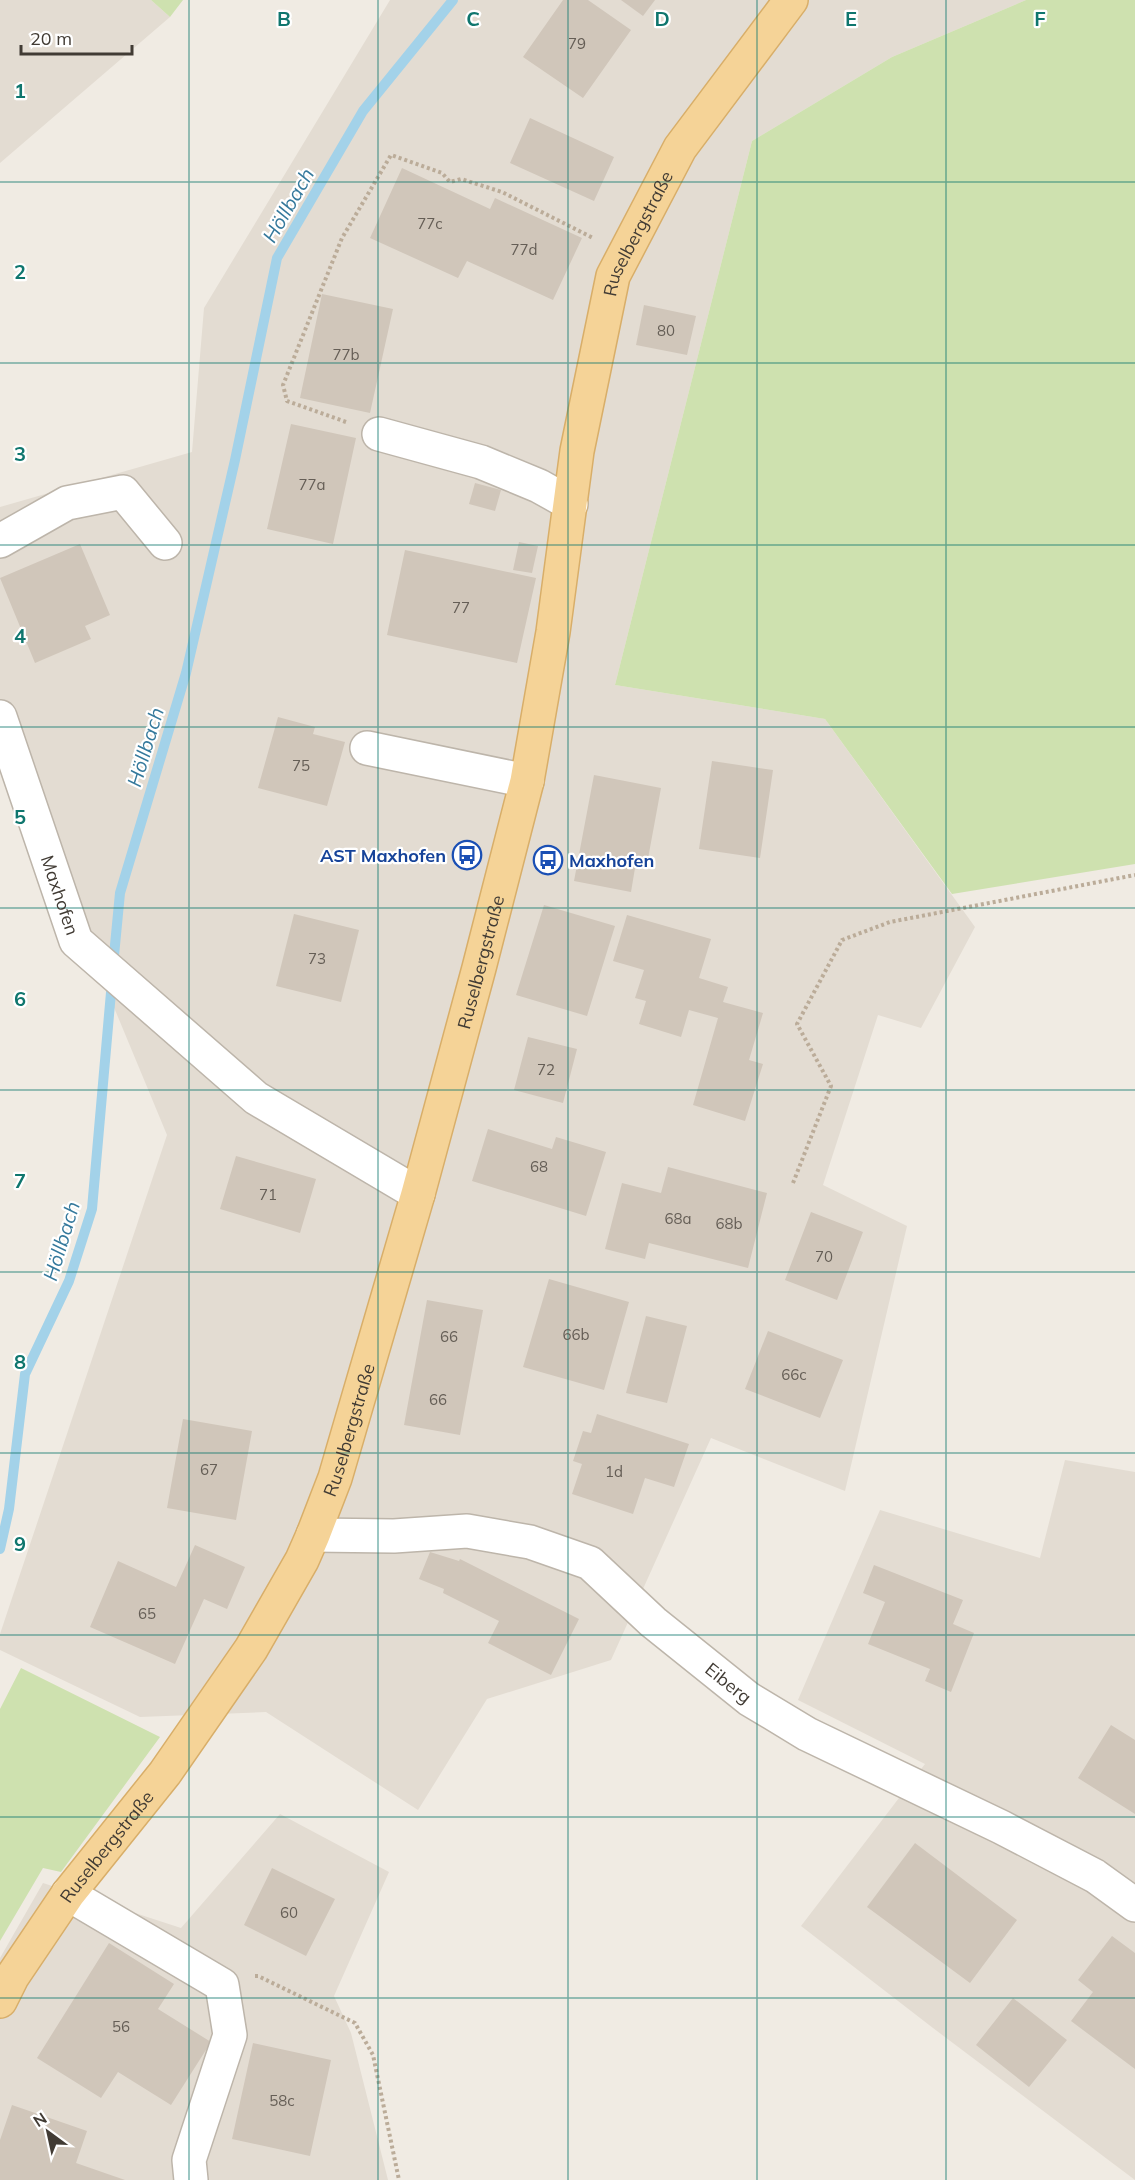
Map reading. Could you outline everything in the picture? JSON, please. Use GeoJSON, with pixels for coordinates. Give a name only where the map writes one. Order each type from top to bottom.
{"type":"FeatureCollection","features":[{"type":"Feature","properties":{"kind":"main road","name":"Ruselbergstraße"},"geometry":{"type":"LineString","coordinates":[[0,2001],[12,1977],[68,1894],[165,1773],[251,1649],[302,1560],[313,1535],[335,1478],[418,1194],[527,781],[553,632],[577,451],[613,276],[680,148],[791,0]]}},
{"type":"Feature","properties":{"kind":"street"},"geometry":{"type":"LineString","coordinates":[[379,434],[481,462],[539,486],[571,504]]}},
{"type":"Feature","properties":{"kind":"street"},"geometry":{"type":"LineString","coordinates":[[0,541],[67,503],[123,492],[165,543]]}},
{"type":"Feature","properties":{"kind":"street","name":"Maxhofen"},"geometry":{"type":"LineString","coordinates":[[0,717],[76,941],[256,1098],[418,1194]]}},
{"type":"Feature","properties":{"kind":"street"},"geometry":{"type":"LineString","coordinates":[[368,748],[527,781]]}},
{"type":"Feature","properties":{"kind":"street","name":"Eiberg"},"geometry":{"type":"LineString","coordinates":[[313,1535],[394,1536],[467,1531],[530,1542],[590,1563],[653,1622],[749,1700],[807,1734],[1001,1827],[1095,1876],[1135,1905]]}},
{"type":"Feature","properties":{"kind":"street"},"geometry":{"type":"LineString","coordinates":[[68,1894],[222,1985],[230,2034],[189,2160],[191,2180]]}},
{"type":"Feature","properties":{"kind":"path"},"geometry":{"type":"LineString","coordinates":[[379,434],[287,401],[282,385],[342,238],[391,155],[442,173],[450,182],[461,179],[502,192],[591,236],[621,262]]}},
{"type":"Feature","properties":{"kind":"path"},"geometry":{"type":"LineString","coordinates":[[793,1183],[831,1086],[797,1024],[842,940],[890,922],[1135,875]]}},
{"type":"Feature","properties":{"kind":"path"},"geometry":{"type":"LineString","coordinates":[[222,1985],[258,1976],[355,2023],[373,2055],[399,2180]]}},
{"type":"Feature","properties":{"kind":"shaded area"},"geometry":{"type":"Polygon","coordinates":[[[0,0],[151,0],[170,17],[0,163],[0,0]]]}},
{"type":"Feature","properties":{"kind":"shaded area"},"geometry":{"type":"Polygon","coordinates":[[[390,0],[1026,0],[892,57],[752,141],[615,685],[825,719],[975,927],[921,1028],[878,1015],[823,1185],[907,1226],[845,1491],[711,1438],[611,1660],[487,1699],[418,1810],[266,1712],[140,1717],[0,1650],[0,1634],[167,1135],[0,733],[0,507],[192,452],[204,308],[390,0]]]}},
{"type":"Feature","properties":{"kind":"shaded area"},"geometry":{"type":"Polygon","coordinates":[[[1065,1460],[1135,1472],[1135,2180],[801,1926],[925,1764],[798,1700],[880,1510],[1040,1558],[1065,1460]]]}},
{"type":"Feature","properties":{"kind":"shaded area"},"geometry":{"type":"Polygon","coordinates":[[[280,1814],[389,1872],[334,1996],[351,2033],[388,2180],[0,2180],[0,1958],[43,1883],[181,1928],[280,1814]]]}},
{"type":"Feature","properties":{"kind":"green space"},"geometry":{"type":"Polygon","coordinates":[[[151,0],[183,0],[170,17],[151,0]]]}},
{"type":"Feature","properties":{"kind":"green space"},"geometry":{"type":"Polygon","coordinates":[[[1026,0],[1135,0],[1135,864],[952,894],[825,719],[615,685],[752,141],[892,57],[1026,0]]]}},
{"type":"Feature","properties":{"kind":"green space"},"geometry":{"type":"Polygon","coordinates":[[[21,1668],[160,1737],[61,1872],[43,1868],[0,1941],[0,1709],[21,1668]]]}},
{"type":"Feature","properties":{"kind":"building"},"geometry":{"type":"Polygon","coordinates":[[[563,0],[588,0],[631,30],[583,98],[523,57],[563,0]]]}},
{"type":"Feature","properties":{"kind":"building"},"geometry":{"type":"Polygon","coordinates":[[[621,0],[655,0],[643,16],[621,0]]]}},
{"type":"Feature","properties":{"kind":"building"},"geometry":{"type":"Polygon","coordinates":[[[530,118],[614,157],[594,201],[510,163],[530,118]]]}},
{"type":"Feature","properties":{"kind":"building"},"geometry":{"type":"Polygon","coordinates":[[[402,168],[490,209],[495,198],[582,238],[553,300],[467,261],[458,278],[370,238],[402,168]]]}},
{"type":"Feature","properties":{"kind":"building"},"geometry":{"type":"Polygon","coordinates":[[[322,294],[393,309],[370,413],[300,398],[322,294]]]}},
{"type":"Feature","properties":{"kind":"building"},"geometry":{"type":"Polygon","coordinates":[[[644,305],[696,316],[687,355],[636,345],[644,305]]]}},
{"type":"Feature","properties":{"kind":"building"},"geometry":{"type":"Polygon","coordinates":[[[291,424],[356,438],[333,544],[267,529],[291,424]]]}},
{"type":"Feature","properties":{"kind":"building"},"geometry":{"type":"Polygon","coordinates":[[[475,483],[501,490],[495,511],[469,504],[475,483]]]}},
{"type":"Feature","properties":{"kind":"building"},"geometry":{"type":"Polygon","coordinates":[[[519,542],[538,546],[532,573],[513,570],[519,542]]]}},
{"type":"Feature","properties":{"kind":"building"},"geometry":{"type":"Polygon","coordinates":[[[80,544],[110,615],[85,626],[91,639],[35,663],[0,578],[80,544]]]}},
{"type":"Feature","properties":{"kind":"building"},"geometry":{"type":"Polygon","coordinates":[[[405,550],[536,578],[517,663],[387,635],[405,550]]]}},
{"type":"Feature","properties":{"kind":"building"},"geometry":{"type":"Polygon","coordinates":[[[278,717],[315,727],[313,734],[345,742],[327,806],[258,788],[278,717]]]}},
{"type":"Feature","properties":{"kind":"building"},"geometry":{"type":"Polygon","coordinates":[[[712,761],[773,770],[760,858],[699,849],[712,761]]]}},
{"type":"Feature","properties":{"kind":"building"},"geometry":{"type":"Polygon","coordinates":[[[594,775],[661,788],[647,864],[636,862],[631,892],[574,881],[594,775]]]}},
{"type":"Feature","properties":{"kind":"building"},"geometry":{"type":"Polygon","coordinates":[[[544,905],[615,926],[587,1016],[516,995],[544,905]]]}},
{"type":"Feature","properties":{"kind":"building"},"geometry":{"type":"Polygon","coordinates":[[[294,914],[359,930],[341,1002],[276,986],[294,914]]]}},
{"type":"Feature","properties":{"kind":"building"},"geometry":{"type":"Polygon","coordinates":[[[627,915],[711,939],[699,978],[728,987],[723,1002],[763,1013],[749,1060],[763,1064],[745,1121],[693,1105],[718,1018],[689,1010],[681,1037],[639,1024],[646,1001],[635,998],[644,970],[613,961],[627,915]]]}},
{"type":"Feature","properties":{"kind":"building"},"geometry":{"type":"Polygon","coordinates":[[[528,1037],[577,1049],[563,1103],[514,1090],[528,1037]]]}},
{"type":"Feature","properties":{"kind":"building"},"geometry":{"type":"Polygon","coordinates":[[[488,1129],[552,1149],[556,1137],[606,1152],[586,1216],[472,1181],[488,1129]]]}},
{"type":"Feature","properties":{"kind":"building"},"geometry":{"type":"Polygon","coordinates":[[[236,1156],[316,1179],[300,1233],[220,1209],[236,1156]]]}},
{"type":"Feature","properties":{"kind":"building"},"geometry":{"type":"Polygon","coordinates":[[[668,1167],[767,1193],[748,1268],[649,1243],[645,1259],[605,1249],[622,1183],[661,1193],[668,1167]]]}},
{"type":"Feature","properties":{"kind":"building"},"geometry":{"type":"Polygon","coordinates":[[[811,1212],[863,1232],[837,1300],[785,1280],[811,1212]]]}},
{"type":"Feature","properties":{"kind":"building"},"geometry":{"type":"Polygon","coordinates":[[[549,1279],[629,1302],[604,1390],[523,1367],[549,1279]]]}},
{"type":"Feature","properties":{"kind":"building"},"geometry":{"type":"Polygon","coordinates":[[[427,1300],[483,1310],[460,1435],[404,1425],[427,1300]]]}},
{"type":"Feature","properties":{"kind":"building"},"geometry":{"type":"Polygon","coordinates":[[[646,1316],[687,1326],[667,1403],[626,1393],[646,1316]]]}},
{"type":"Feature","properties":{"kind":"building"},"geometry":{"type":"Polygon","coordinates":[[[768,1331],[843,1360],[820,1418],[745,1389],[768,1331]]]}},
{"type":"Feature","properties":{"kind":"building"},"geometry":{"type":"Polygon","coordinates":[[[597,1414],[689,1444],[674,1487],[645,1478],[633,1514],[572,1494],[582,1464],[573,1461],[583,1431],[591,1433],[597,1414]]]}},
{"type":"Feature","properties":{"kind":"building"},"geometry":{"type":"Polygon","coordinates":[[[183,1419],[252,1431],[236,1520],[167,1508],[183,1419]]]}},
{"type":"Feature","properties":{"kind":"building"},"geometry":{"type":"Polygon","coordinates":[[[195,1545],[245,1567],[227,1609],[204,1599],[175,1664],[90,1627],[118,1561],[176,1587],[195,1545]]]}},
{"type":"Feature","properties":{"kind":"building"},"geometry":{"type":"Polygon","coordinates":[[[430,1552],[459,1561],[460,1559],[579,1619],[551,1675],[488,1643],[499,1621],[443,1593],[444,1589],[419,1579],[430,1552]]]}},
{"type":"Feature","properties":{"kind":"building"},"geometry":{"type":"Polygon","coordinates":[[[874,1565],[963,1600],[953,1624],[974,1633],[951,1692],[925,1681],[930,1669],[868,1644],[885,1602],[863,1593],[874,1565]]]}},
{"type":"Feature","properties":{"kind":"building"},"geometry":{"type":"Polygon","coordinates":[[[1111,1725],[1135,1740],[1135,1814],[1078,1778],[1111,1725]]]}},
{"type":"Feature","properties":{"kind":"building"},"geometry":{"type":"Polygon","coordinates":[[[915,1843],[1017,1920],[970,1983],[867,1907],[915,1843]]]}},
{"type":"Feature","properties":{"kind":"building"},"geometry":{"type":"Polygon","coordinates":[[[272,1868],[335,1899],[306,1956],[244,1925],[272,1868]]]}},
{"type":"Feature","properties":{"kind":"building"},"geometry":{"type":"Polygon","coordinates":[[[1112,1936],[1135,1953],[1135,2069],[1071,2021],[1093,1992],[1078,1980],[1112,1936]]]}},
{"type":"Feature","properties":{"kind":"building"},"geometry":{"type":"Polygon","coordinates":[[[109,1943],[174,1984],[158,2009],[211,2042],[171,2105],[118,2072],[101,2098],[37,2058],[109,1943]]]}},
{"type":"Feature","properties":{"kind":"building"},"geometry":{"type":"Polygon","coordinates":[[[1013,1998],[1067,2040],[1029,2087],[976,2045],[1013,1998]]]}},
{"type":"Feature","properties":{"kind":"building"},"geometry":{"type":"Polygon","coordinates":[[[253,2043],[331,2060],[310,2156],[232,2139],[253,2043]]]}},
{"type":"Feature","properties":{"kind":"building"},"geometry":{"type":"Polygon","coordinates":[[[12,2105],[87,2131],[76,2163],[125,2180],[0,2180],[0,2140],[12,2105]]]}},
{"type":"Feature","properties":{"kind":"waterway","name":"Höllbach"},"geometry":{"type":"LineString","coordinates":[[113,966],[120,893],[186,673],[235,460],[277,258],[363,111],[453,0]]}},
{"type":"Feature","properties":{"kind":"waterway","name":"Höllbach"},"geometry":{"type":"LineString","coordinates":[[0,1549],[9,1509],[25,1374],[69,1281],[92,1209],[112,981]]}},
{"type":"Feature","properties":{"kind":"place","name":"AST Maxhofen"},"geometry":{"type":"Point","coordinates":[467,855]}},
{"type":"Feature","properties":{"kind":"place","name":"Maxhofen"},"geometry":{"type":"Point","coordinates":[548,860]}}]}
